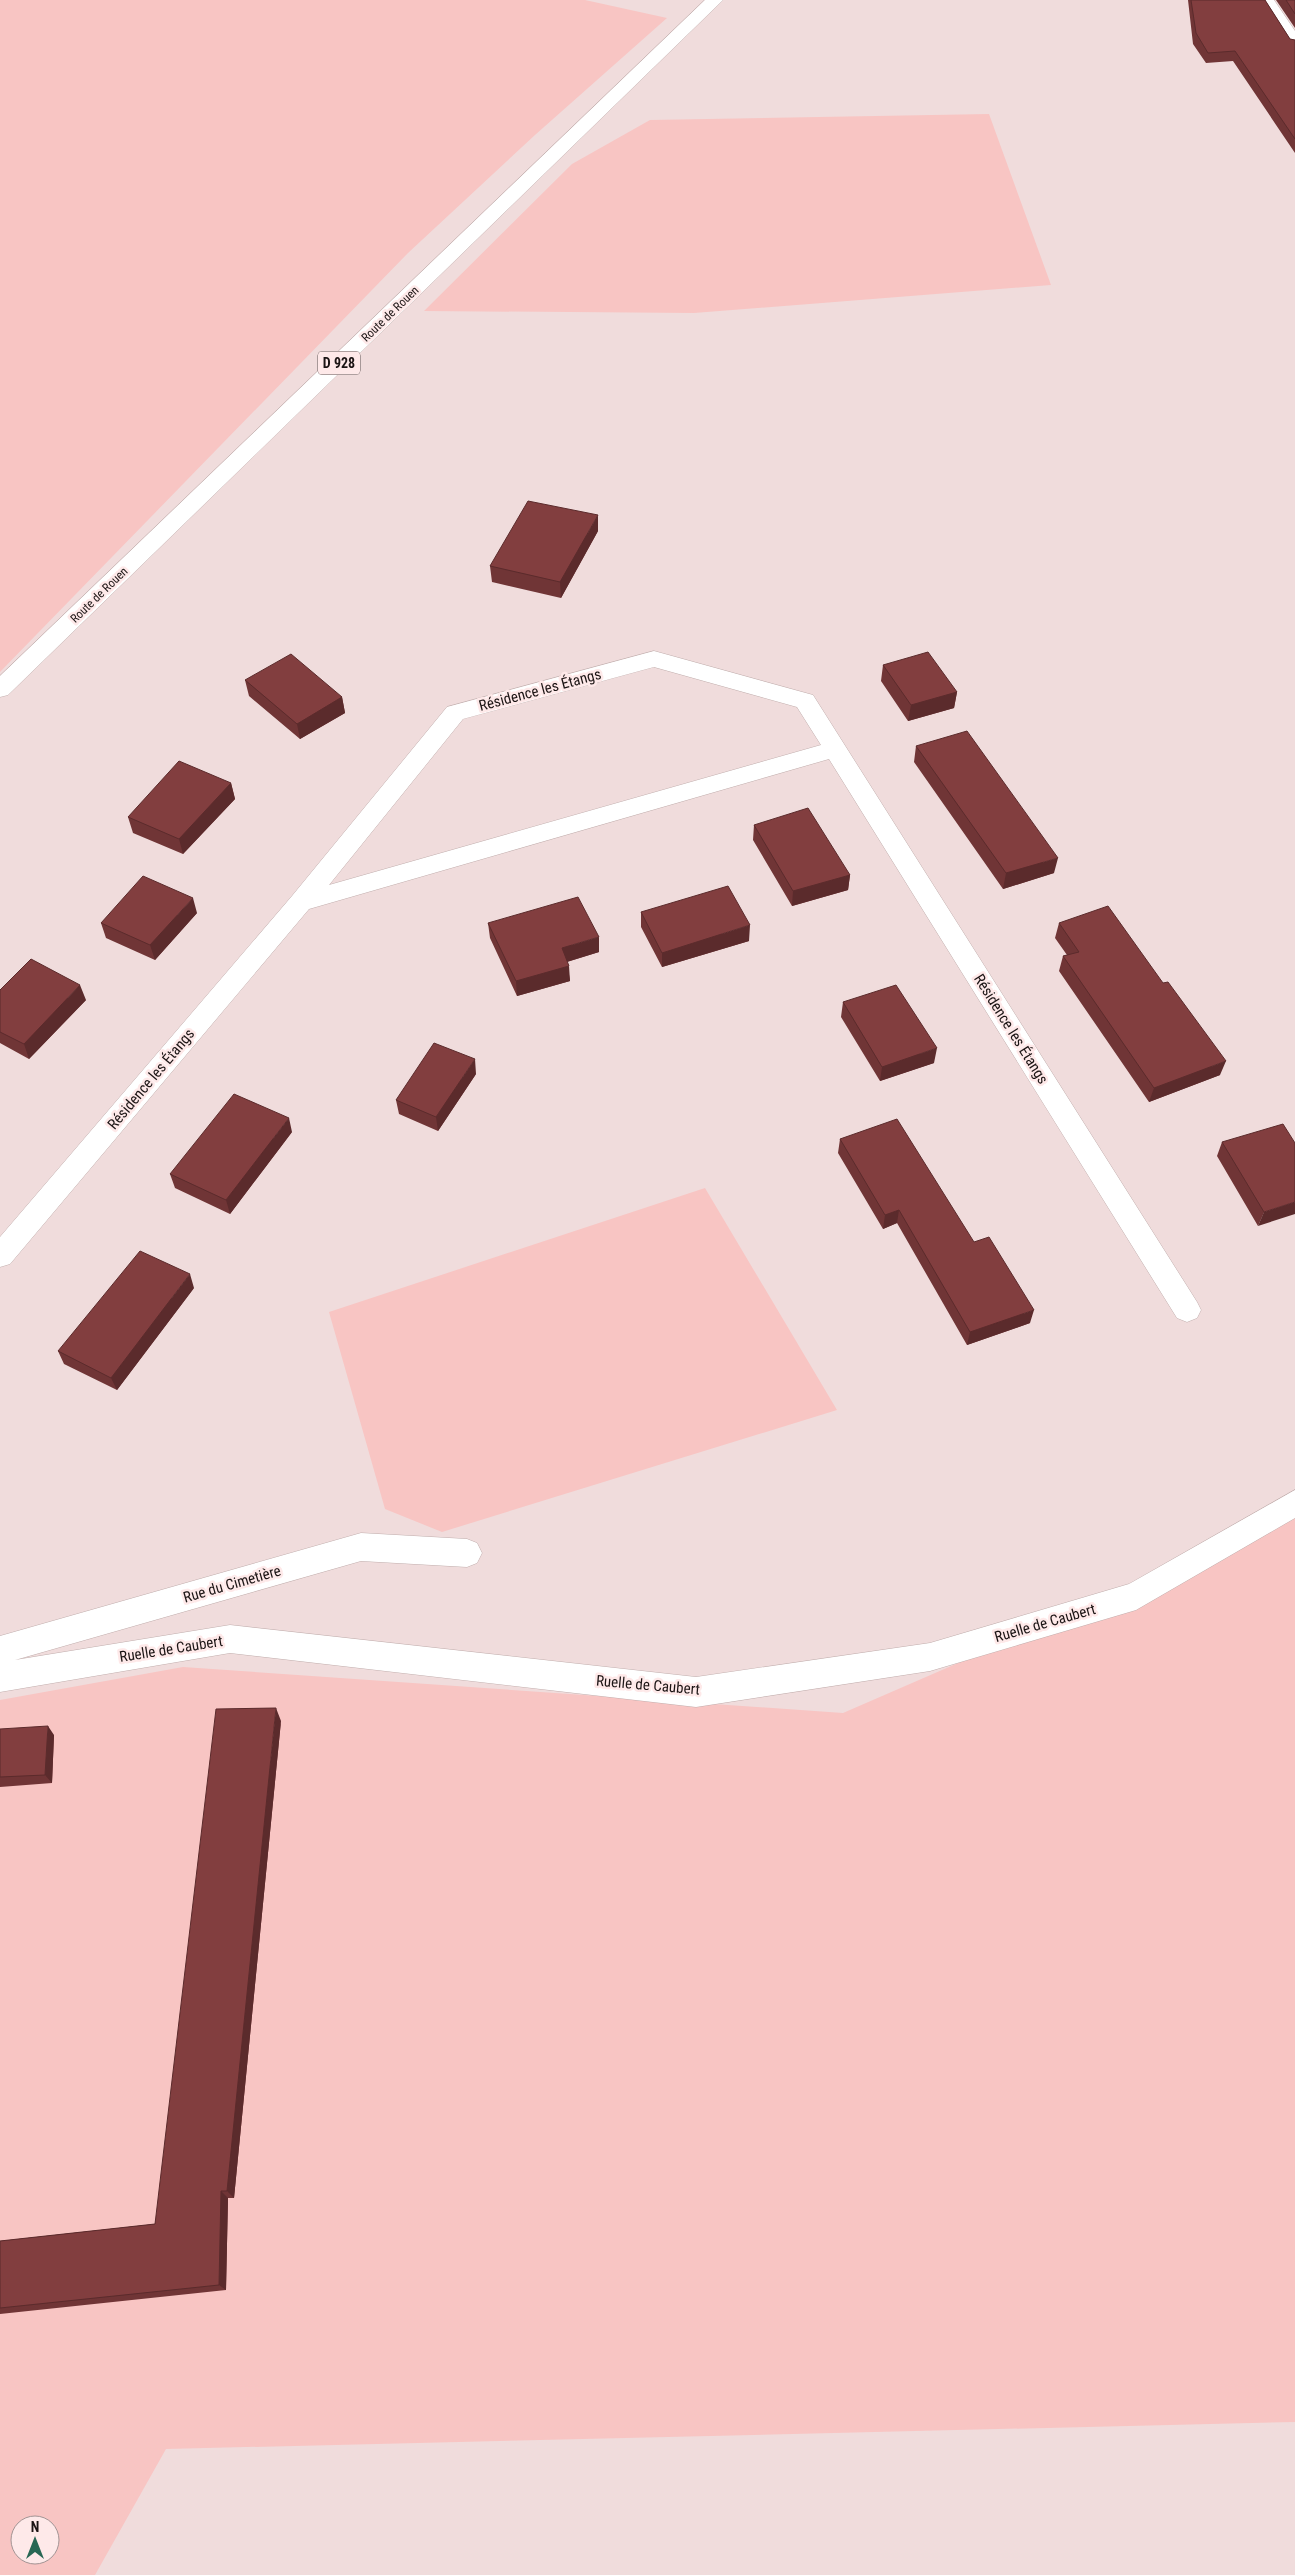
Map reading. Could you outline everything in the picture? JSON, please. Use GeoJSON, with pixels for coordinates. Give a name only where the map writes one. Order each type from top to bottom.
{"type":"FeatureCollection","features":[{"type":"Feature","properties":{"kind":"street","name":"Route de Rouen"},"geometry":{"type":"LineString","coordinates":[[0,690],[715,0]]}},
{"type":"Feature","properties":{"kind":"street"},"geometry":{"type":"LineString","coordinates":[[1266,0],[1295,44]]}},
{"type":"Feature","properties":{"kind":"street","name":"Résidence les Étangs"},"geometry":{"type":"LineString","coordinates":[[0,1256],[301,902],[455,713],[654,659],[805,701],[1187,1310]]}},
{"type":"Feature","properties":{"kind":"street"},"geometry":{"type":"LineString","coordinates":[[301,902],[836,749]]}},
{"type":"Feature","properties":{"kind":"street","name":"Ruelle de Caubert"},"geometry":{"type":"LineString","coordinates":[[0,1677],[230,1639],[696,1692],[930,1657],[1136,1596],[1295,1503]]}},
{"type":"Feature","properties":{"kind":"street","name":"Rue du Cimetière"},"geometry":{"type":"LineString","coordinates":[[0,1650],[361,1547],[467,1553]]}},
{"type":"Feature","properties":{"kind":"shaded area"},"geometry":{"type":"Polygon","coordinates":[[[0,0],[585,0],[667,18],[535,135],[408,253],[0,672],[0,0]]]}},
{"type":"Feature","properties":{"kind":"shaded area"},"geometry":{"type":"Polygon","coordinates":[[[989,114],[1051,285],[694,313],[424,311],[572,164],[650,120],[989,114]]]}},
{"type":"Feature","properties":{"kind":"shaded area"},"geometry":{"type":"Polygon","coordinates":[[[705,1188],[837,1410],[442,1532],[385,1509],[329,1312],[705,1188]]]}},
{"type":"Feature","properties":{"kind":"shaded area"},"geometry":{"type":"Polygon","coordinates":[[[1295,1517],[1295,2422],[166,2449],[95,2575],[0,2575],[0,1700],[183,1667],[843,1713],[1295,1517]]]}},
{"type":"Feature","properties":{"kind":"building"},"geometry":{"type":"Polygon","coordinates":[[[1191,0],[1265,0],[1290,39],[1295,40],[1295,139],[1235,51],[1208,53],[1196,33],[1191,0]]]}},
{"type":"Feature","properties":{"kind":"building"},"geometry":{"type":"Polygon","coordinates":[[[1286,0],[1295,0],[1295,14],[1286,0]]]}},
{"type":"Feature","properties":{"kind":"building"},"geometry":{"type":"Polygon","coordinates":[[[528,501],[598,515],[560,582],[490,566],[528,501]]]}},
{"type":"Feature","properties":{"kind":"building"},"geometry":{"type":"Polygon","coordinates":[[[928,652],[957,692],[911,705],[883,665],[928,652]]]}},
{"type":"Feature","properties":{"kind":"building"},"geometry":{"type":"Polygon","coordinates":[[[291,654],[342,697],[297,724],[245,680],[291,654]]]}},
{"type":"Feature","properties":{"kind":"building"},"geometry":{"type":"Polygon","coordinates":[[[967,731],[1058,858],[1006,873],[916,746],[967,731]]]}},
{"type":"Feature","properties":{"kind":"building"},"geometry":{"type":"Polygon","coordinates":[[[179,761],[231,783],[179,839],[128,817],[179,761]]]}},
{"type":"Feature","properties":{"kind":"building"},"geometry":{"type":"Polygon","coordinates":[[[808,808],[850,875],[793,891],[754,825],[808,808]]]}},
{"type":"Feature","properties":{"kind":"building"},"geometry":{"type":"Polygon","coordinates":[[[143,876],[193,898],[150,945],[101,923],[143,876]]]}},
{"type":"Feature","properties":{"kind":"building"},"geometry":{"type":"Polygon","coordinates":[[[728,886],[750,925],[662,953],[641,912],[728,886]]]}},
{"type":"Feature","properties":{"kind":"building"},"geometry":{"type":"Polygon","coordinates":[[[578,897],[599,937],[562,948],[569,966],[516,981],[488,923],[578,897]]]}},
{"type":"Feature","properties":{"kind":"building"},"geometry":{"type":"Polygon","coordinates":[[[1108,906],[1163,983],[1168,982],[1226,1061],[1154,1088],[1063,956],[1079,952],[1059,923],[1108,906]]]}},
{"type":"Feature","properties":{"kind":"building"},"geometry":{"type":"Polygon","coordinates":[[[31,959],[80,985],[24,1044],[0,1032],[0,990],[31,959]]]}},
{"type":"Feature","properties":{"kind":"building"},"geometry":{"type":"Polygon","coordinates":[[[896,985],[937,1048],[882,1067],[843,1002],[896,985]]]}},
{"type":"Feature","properties":{"kind":"building"},"geometry":{"type":"Polygon","coordinates":[[[434,1043],[475,1059],[436,1117],[396,1100],[434,1043]]]}},
{"type":"Feature","properties":{"kind":"building"},"geometry":{"type":"Polygon","coordinates":[[[234,1094],[289,1118],[226,1200],[170,1174],[234,1094]]]}},
{"type":"Feature","properties":{"kind":"building"},"geometry":{"type":"Polygon","coordinates":[[[897,1119],[974,1242],[989,1237],[1034,1310],[970,1332],[899,1210],[885,1215],[840,1139],[897,1119]]]}},
{"type":"Feature","properties":{"kind":"building"},"geometry":{"type":"Polygon","coordinates":[[[1283,1124],[1295,1143],[1295,1202],[1264,1212],[1222,1142],[1283,1124]]]}},
{"type":"Feature","properties":{"kind":"building"},"geometry":{"type":"Polygon","coordinates":[[[140,1251],[190,1274],[111,1378],[58,1351],[140,1251]]]}},
{"type":"Feature","properties":{"kind":"building"},"geometry":{"type":"Polygon","coordinates":[[[276,1708],[227,2191],[221,2191],[219,2285],[0,2308],[0,2241],[155,2224],[216,1709],[276,1708]]]}},
{"type":"Feature","properties":{"kind":"building"},"geometry":{"type":"Polygon","coordinates":[[[48,1726],[45,1775],[0,1777],[0,1729],[48,1726]]]}}]}
